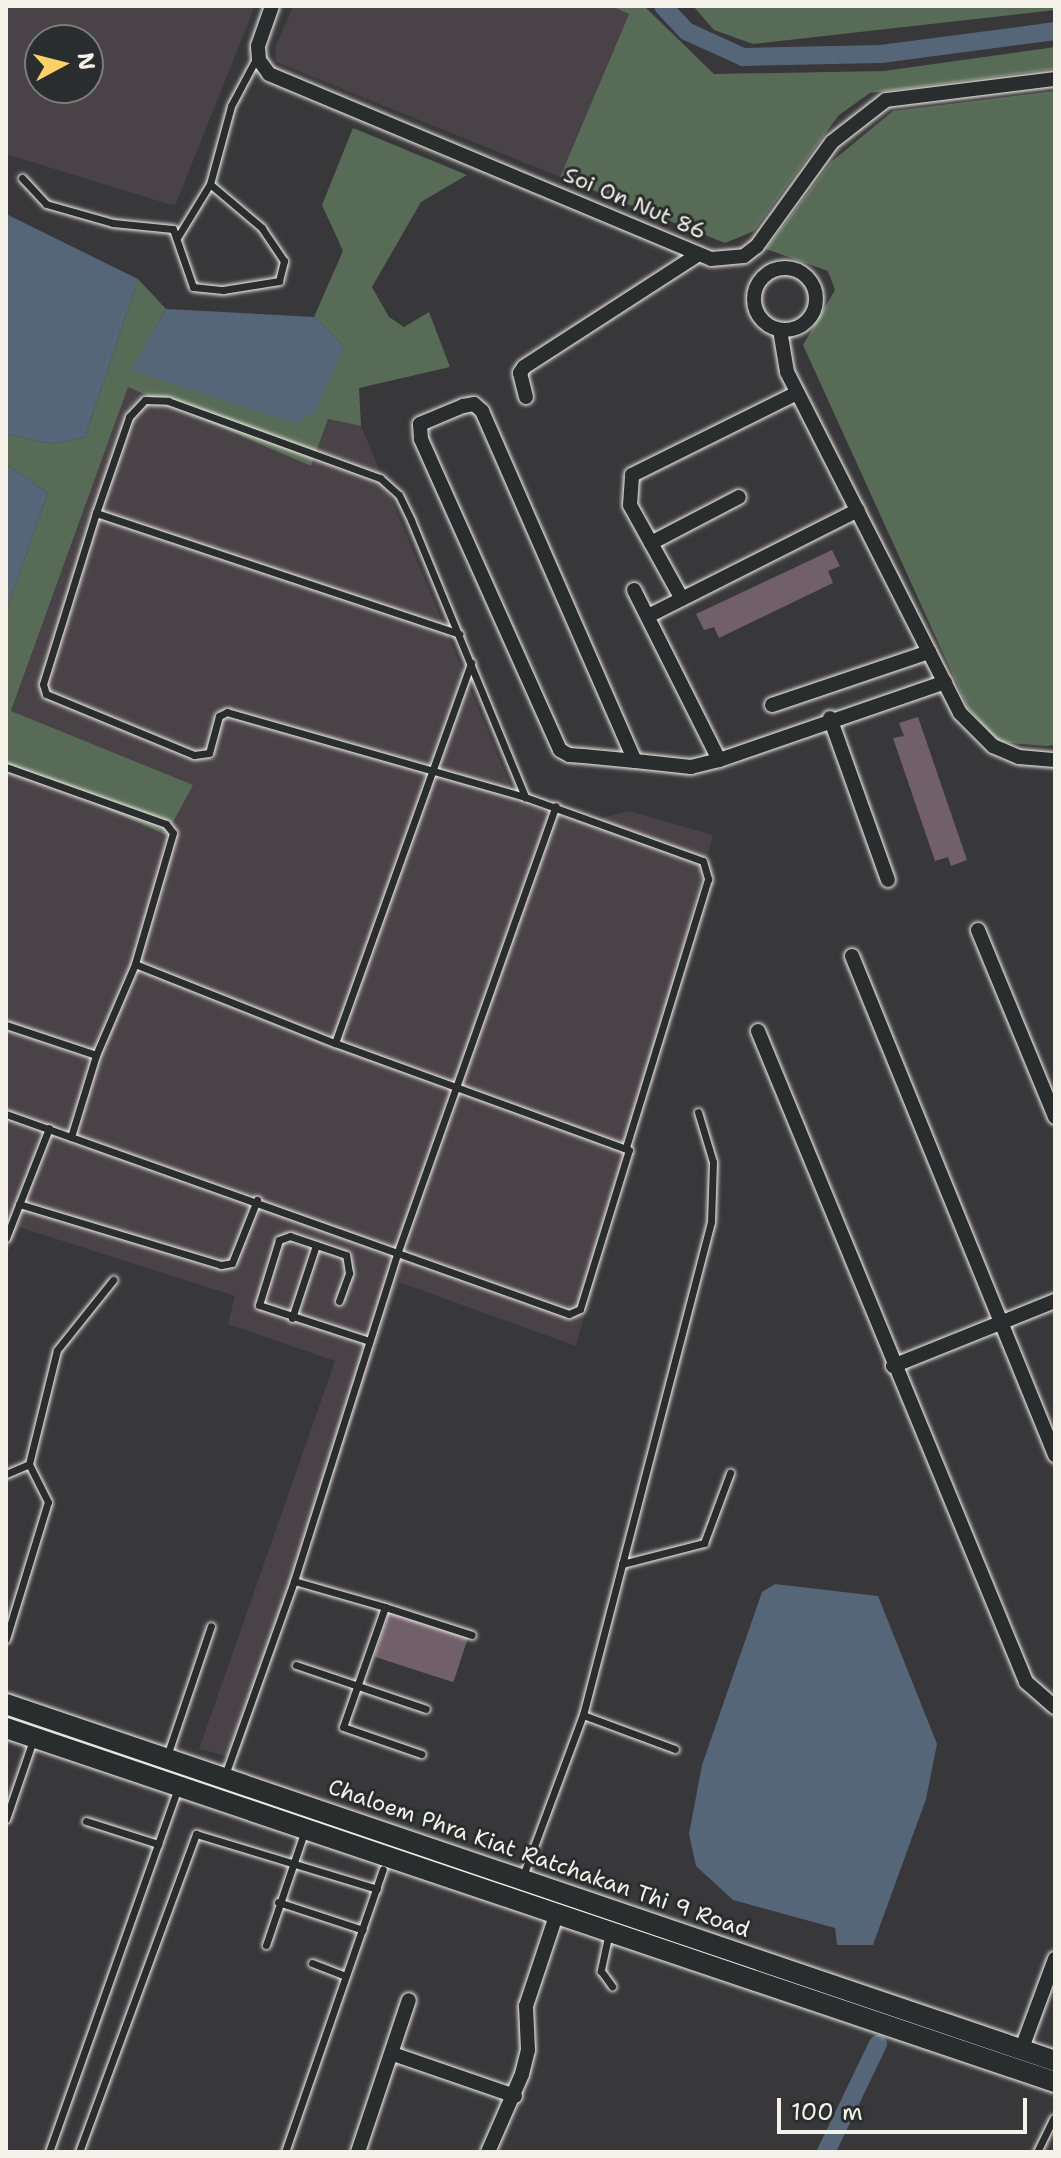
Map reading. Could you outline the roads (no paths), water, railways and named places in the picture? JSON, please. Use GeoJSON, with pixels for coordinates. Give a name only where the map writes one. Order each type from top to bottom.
{"type":"FeatureCollection","features":[{"type":"Feature","properties":{"kind":"main road","name":"Chaloem Phra Kiat Ratchakan Thi 9 Road"},"geometry":{"type":"LineString","coordinates":[[6,1704],[167,1756],[1055,2061]]}},
{"type":"Feature","properties":{"kind":"main road","name":"Chaloem Phra Kiat Ratchakan Thi 9 Road"},"geometry":{"type":"LineString","coordinates":[[6,1728],[1055,2082]]}},
{"type":"Feature","properties":{"kind":"street"},"geometry":{"type":"LineString","coordinates":[[259,53],[272,6]]}},
{"type":"Feature","properties":{"kind":"street","name":"Soi On Nut 86"},"geometry":{"type":"LineString","coordinates":[[259,53],[269,74],[280,80],[699,254],[730,260],[757,246],[832,142],[886,100],[1055,79]]}},
{"type":"Feature","properties":{"kind":"street"},"geometry":{"type":"LineString","coordinates":[[526,397],[520,373],[524,367],[699,254]]}},
{"type":"Feature","properties":{"kind":"street"},"geometry":{"type":"LineString","coordinates":[[793,269],[810,281],[814,311],[800,327],[780,330],[756,312],[754,292],[773,270],[793,269]]}},
{"type":"Feature","properties":{"kind":"street"},"geometry":{"type":"LineString","coordinates":[[780,330],[780,350],[797,393],[960,713],[993,746],[1019,757],[1055,760]]}},
{"type":"Feature","properties":{"kind":"street"},"geometry":{"type":"LineString","coordinates":[[682,599],[630,505],[632,475],[797,393]]}},
{"type":"Feature","properties":{"kind":"street"},"geometry":{"type":"LineString","coordinates":[[635,761],[482,411],[474,404],[425,420],[421,439],[560,750],[635,761],[691,767],[945,682]]}},
{"type":"Feature","properties":{"kind":"street"},"geometry":{"type":"LineString","coordinates":[[651,543],[739,497]]}},
{"type":"Feature","properties":{"kind":"street"},"geometry":{"type":"LineString","coordinates":[[648,616],[858,510]]}},
{"type":"Feature","properties":{"kind":"street"},"geometry":{"type":"LineString","coordinates":[[634,590],[719,760]]}},
{"type":"Feature","properties":{"kind":"street"},"geometry":{"type":"LineString","coordinates":[[772,705],[929,652]]}},
{"type":"Feature","properties":{"kind":"street"},"geometry":{"type":"LineString","coordinates":[[830,718],[888,880]]}},
{"type":"Feature","properties":{"kind":"street"},"geometry":{"type":"LineString","coordinates":[[978,930],[1055,1117]]}},
{"type":"Feature","properties":{"kind":"street"},"geometry":{"type":"LineString","coordinates":[[852,956],[1055,1455]]}},
{"type":"Feature","properties":{"kind":"street"},"geometry":{"type":"LineString","coordinates":[[758,1031],[893,1366],[1026,1682],[1055,1707]]}},
{"type":"Feature","properties":{"kind":"street"},"geometry":{"type":"LineString","coordinates":[[893,1366],[1055,1301]]}},
{"type":"Feature","properties":{"kind":"street"},"geometry":{"type":"LineString","coordinates":[[488,2152],[515,2096],[528,2050],[526,2006],[557,1913]]}},
{"type":"Feature","properties":{"kind":"street"},"geometry":{"type":"LineString","coordinates":[[1022,2048],[1055,1959]]}},
{"type":"Feature","properties":{"kind":"street"},"geometry":{"type":"LineString","coordinates":[[358,2152],[409,2000]]}},
{"type":"Feature","properties":{"kind":"street"},"geometry":{"type":"LineString","coordinates":[[393,2054],[515,2096]]}},
{"type":"Feature","properties":{"kind":"lane"},"geometry":{"type":"LineString","coordinates":[[177,238],[210,184],[231,106],[259,53]]}},
{"type":"Feature","properties":{"kind":"lane"},"geometry":{"type":"LineString","coordinates":[[22,178],[46,204],[113,223],[173,229],[193,287],[223,290],[279,281],[284,261],[262,228],[210,184]]}},
{"type":"Feature","properties":{"kind":"lane"},"geometry":{"type":"LineString","coordinates":[[525,797],[399,495],[380,478],[168,401],[145,400],[129,417],[96,513],[43,684],[46,694],[194,755],[209,753],[219,716],[227,712],[556,806],[703,861],[708,869],[626,1148]]}},
{"type":"Feature","properties":{"kind":"lane"},"geometry":{"type":"LineString","coordinates":[[96,513],[459,634]]}},
{"type":"Feature","properties":{"kind":"lane"},"geometry":{"type":"LineString","coordinates":[[335,1043],[471,663]]}},
{"type":"Feature","properties":{"kind":"lane"},"geometry":{"type":"LineString","coordinates":[[6,767],[166,824],[173,833],[135,964],[96,1055],[71,1137]]}},
{"type":"Feature","properties":{"kind":"lane"},"geometry":{"type":"LineString","coordinates":[[224,1777],[294,1581],[397,1254],[459,1090],[556,806]]}},
{"type":"Feature","properties":{"kind":"lane"},"geometry":{"type":"LineString","coordinates":[[6,1114],[257,1200],[397,1254],[575,1313],[630,1154],[626,1148],[459,1090],[135,964]]}},
{"type":"Feature","properties":{"kind":"lane"},"geometry":{"type":"LineString","coordinates":[[6,1025],[96,1055]]}},
{"type":"Feature","properties":{"kind":"lane"},"geometry":{"type":"LineString","coordinates":[[522,1878],[583,1715],[711,1222],[713,1162],[698,1112]]}},
{"type":"Feature","properties":{"kind":"lane"},"geometry":{"type":"LineString","coordinates":[[6,1238],[49,1128]]}},
{"type":"Feature","properties":{"kind":"lane"},"geometry":{"type":"LineString","coordinates":[[19,1204],[221,1265],[232,1263],[257,1200]]}},
{"type":"Feature","properties":{"kind":"lane"},"geometry":{"type":"LineString","coordinates":[[339,1301],[349,1261],[290,1236],[279,1240],[258,1300],[262,1309],[369,1341]]}},
{"type":"Feature","properties":{"kind":"lane"},"geometry":{"type":"LineString","coordinates":[[292,1318],[316,1245]]}},
{"type":"Feature","properties":{"kind":"lane"},"geometry":{"type":"LineString","coordinates":[[6,1639],[48,1502],[29,1464],[57,1350],[113,1280]]}},
{"type":"Feature","properties":{"kind":"lane"},"geometry":{"type":"LineString","coordinates":[[6,1474],[29,1464]]}},
{"type":"Feature","properties":{"kind":"lane"},"geometry":{"type":"LineString","coordinates":[[622,1564],[704,1543],[730,1473]]}},
{"type":"Feature","properties":{"kind":"lane"},"geometry":{"type":"LineString","coordinates":[[294,1581],[472,1635]]}},
{"type":"Feature","properties":{"kind":"lane"},"geometry":{"type":"LineString","coordinates":[[385,1607],[343,1727],[421,1754]]}},
{"type":"Feature","properties":{"kind":"lane"},"geometry":{"type":"LineString","coordinates":[[167,1756],[211,1626]]}},
{"type":"Feature","properties":{"kind":"lane"},"geometry":{"type":"LineString","coordinates":[[296,1665],[426,1709]]}},
{"type":"Feature","properties":{"kind":"lane"},"geometry":{"type":"LineString","coordinates":[[583,1715],[675,1749]]}},
{"type":"Feature","properties":{"kind":"lane"},"geometry":{"type":"LineString","coordinates":[[6,1819],[34,1738]]}},
{"type":"Feature","properties":{"kind":"lane"},"geometry":{"type":"LineString","coordinates":[[49,2152],[179,1785]]}},
{"type":"Feature","properties":{"kind":"lane"},"geometry":{"type":"LineString","coordinates":[[86,1821],[158,1844]]}},
{"type":"Feature","properties":{"kind":"lane"},"geometry":{"type":"LineString","coordinates":[[266,1945],[278,1902],[306,1828]]}},
{"type":"Feature","properties":{"kind":"lane"},"geometry":{"type":"LineString","coordinates":[[79,2152],[191,1838],[202,1834],[377,1889]]}},
{"type":"Feature","properties":{"kind":"lane"},"geometry":{"type":"LineString","coordinates":[[285,2152],[383,1869]]}},
{"type":"Feature","properties":{"kind":"lane"},"geometry":{"type":"LineString","coordinates":[[278,1902],[363,1930]]}},
{"type":"Feature","properties":{"kind":"lane"},"geometry":{"type":"LineString","coordinates":[[609,1930],[601,1971],[612,1986]]}},
{"type":"Feature","properties":{"kind":"lane"},"geometry":{"type":"LineString","coordinates":[[312,1963],[346,1976]]}},
{"type":"Feature","properties":{"kind":"lane"},"geometry":{"type":"LineString","coordinates":[[1037,2152],[1053,2119]]}},
{"type":"Feature","properties":{"kind":"water"},"geometry":{"type":"Polygon","coordinates":[[[6,214],[138,279],[85,437],[53,444],[6,434],[6,214]]]}},
{"type":"Feature","properties":{"kind":"water"},"geometry":{"type":"Polygon","coordinates":[[[166,309],[314,317],[344,347],[316,410],[296,424],[131,370],[166,309]]]}},
{"type":"Feature","properties":{"kind":"water"},"geometry":{"type":"Polygon","coordinates":[[[6,464],[48,493],[6,611],[6,464]]]}},
{"type":"Feature","properties":{"kind":"water"},"geometry":{"type":"Polygon","coordinates":[[[775,1584],[878,1596],[937,1744],[926,1799],[873,1945],[837,1945],[835,1928],[733,1900],[696,1866],[689,1834],[702,1765],[762,1592],[775,1584]]]}},
{"type":"Feature","properties":{"kind":"waterway"},"geometry":{"type":"LineString","coordinates":[[663,6],[686,31],[743,57],[881,54],[1055,31]]}},
{"type":"Feature","properties":{"kind":"waterway"},"geometry":{"type":"LineString","coordinates":[[826,2152],[878,2044]]}}]}
